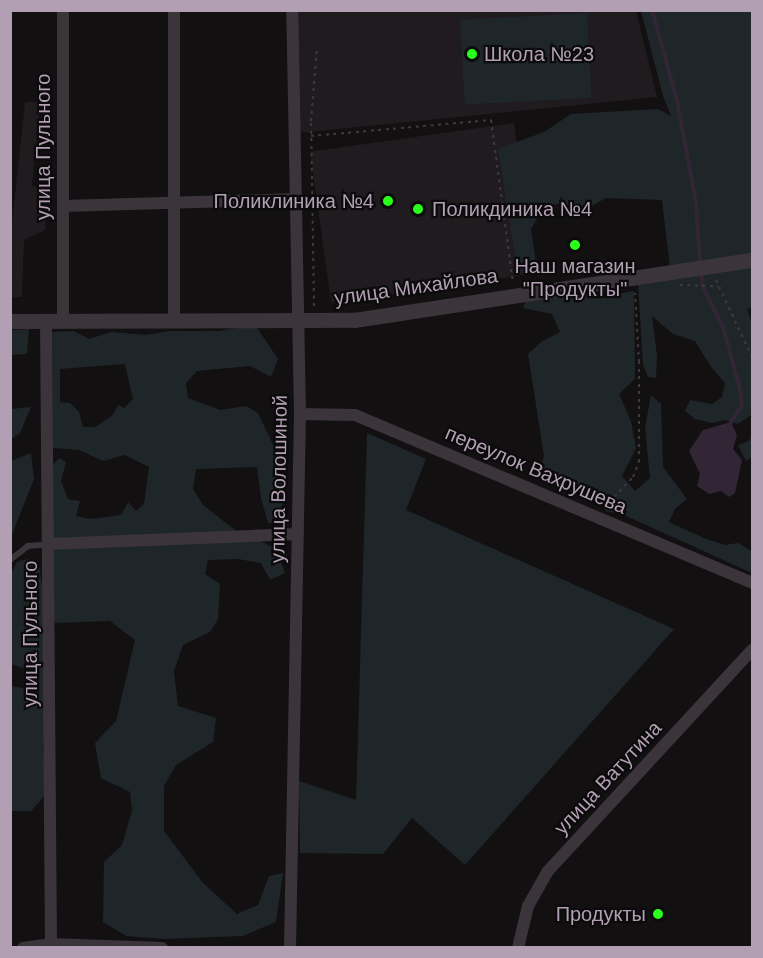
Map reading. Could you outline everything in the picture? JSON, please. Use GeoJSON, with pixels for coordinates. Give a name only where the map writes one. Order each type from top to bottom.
{"type":"FeatureCollection","features":[{"type":"Feature","properties":{"kind":"street","name":"улица Пульного"},"geometry":{"type":"LineString","coordinates":[[63,10],[63,320]]}},
{"type":"Feature","properties":{"kind":"street"},"geometry":{"type":"LineString","coordinates":[[174,10],[174,320]]}},
{"type":"Feature","properties":{"kind":"street","name":"улица Волошиной"},"geometry":{"type":"LineString","coordinates":[[290,948],[300,414],[307,321],[297,199],[292,10]]}},
{"type":"Feature","properties":{"kind":"street"},"geometry":{"type":"LineString","coordinates":[[63,206],[297,199]]}},
{"type":"Feature","properties":{"kind":"street","name":"улица Михайлова"},"geometry":{"type":"LineString","coordinates":[[10,321],[354,321],[514,294],[753,260]]}},
{"type":"Feature","properties":{"kind":"street","name":"улица Пульного"},"geometry":{"type":"LineString","coordinates":[[46,321],[51,946]]}},
{"type":"Feature","properties":{"kind":"street","name":"переулок Вахрушева"},"geometry":{"type":"LineString","coordinates":[[300,414],[355,415],[753,583]]}},
{"type":"Feature","properties":{"kind":"street"},"geometry":{"type":"LineString","coordinates":[[49,544],[298,534]]}},
{"type":"Feature","properties":{"kind":"street","name":"улица Ватутина"},"geometry":{"type":"LineString","coordinates":[[518,948],[528,906],[535,890],[548,871],[753,650]]}},
{"type":"Feature","properties":{"kind":"street"},"geometry":{"type":"LineString","coordinates":[[24,948],[51,946],[162,948]]}},
{"type":"Feature","properties":{"kind":"lane"},"geometry":{"type":"LineString","coordinates":[[10,560],[28,546],[49,544]]}},
{"type":"Feature","properties":{"kind":"path"},"geometry":{"type":"LineString","coordinates":[[307,321],[311,136],[316,45]]}},
{"type":"Feature","properties":{"kind":"path"},"geometry":{"type":"LineString","coordinates":[[311,136],[491,120],[514,294]]}},
{"type":"Feature","properties":{"kind":"path"},"geometry":{"type":"LineString","coordinates":[[704,267],[718,286],[753,357]]}},
{"type":"Feature","properties":{"kind":"path"},"geometry":{"type":"LineString","coordinates":[[595,516],[633,477],[639,462],[639,362],[636,301],[632,278]]}},
{"type":"Feature","properties":{"kind":"path"},"geometry":{"type":"LineString","coordinates":[[699,285],[718,286]]}},
{"type":"Feature","properties":{"kind":"shaded area","name":"Школа №23"},"geometry":{"type":"Polygon","coordinates":[[[296,11],[636,11],[657,97],[299,133],[296,11]]]}},
{"type":"Feature","properties":{"kind":"shaded area"},"geometry":{"type":"Polygon","coordinates":[[[641,11],[752,11],[752,255],[670,268],[662,200],[606,198],[574,216],[561,203],[544,207],[531,229],[537,270],[518,274],[498,149],[544,132],[571,114],[658,109],[671,116],[663,96],[641,11]]]}},
{"type":"Feature","properties":{"kind":"shaded area"},"geometry":{"type":"Polygon","coordinates":[[[587,13],[591,98],[465,105],[460,20],[587,13]]]}},
{"type":"Feature","properties":{"kind":"shaded area"},"geometry":{"type":"Polygon","coordinates":[[[25,102],[40,102],[32,186],[47,188],[45,230],[24,240],[22,297],[11,297],[11,232],[25,102]]]}},
{"type":"Feature","properties":{"kind":"shaded area","name":"Поликдиника №4"},"geometry":{"type":"Polygon","coordinates":[[[514,123],[535,274],[331,302],[310,152],[514,123]]]}},
{"type":"Feature","properties":{"kind":"shaded area"},"geometry":{"type":"Polygon","coordinates":[[[752,263],[752,308],[747,309],[752,323],[752,431],[751,415],[738,424],[725,420],[712,423],[695,419],[685,411],[690,400],[712,404],[722,397],[725,383],[711,367],[695,341],[673,334],[652,316],[657,356],[656,378],[648,377],[643,365],[638,283],[645,279],[651,283],[752,263]]]}},
{"type":"Feature","properties":{"kind":"shaded area"},"geometry":{"type":"Polygon","coordinates":[[[588,291],[593,298],[634,291],[635,379],[619,394],[631,421],[636,448],[622,476],[635,491],[650,478],[645,428],[651,395],[661,404],[663,467],[687,499],[675,509],[669,522],[706,539],[725,545],[738,543],[752,551],[752,573],[624,515],[606,511],[600,502],[574,485],[539,473],[544,456],[528,354],[541,342],[560,332],[552,314],[523,308],[526,300],[588,291]]]}},
{"type":"Feature","properties":{"kind":"shaded area"},"geometry":{"type":"Polygon","coordinates":[[[255,325],[278,359],[271,377],[250,366],[197,371],[186,383],[188,398],[220,410],[246,406],[258,413],[281,462],[283,524],[268,523],[261,498],[257,467],[196,469],[193,489],[203,505],[235,530],[275,548],[285,573],[270,580],[261,563],[238,559],[208,560],[205,574],[220,584],[218,619],[210,632],[183,645],[174,671],[178,706],[216,718],[213,742],[176,765],[164,786],[164,831],[203,883],[237,914],[258,905],[269,876],[283,873],[276,922],[243,936],[164,939],[126,936],[103,922],[104,862],[122,845],[132,811],[130,792],[101,778],[95,743],[116,721],[135,640],[110,621],[54,623],[52,466],[59,458],[66,462],[61,481],[68,499],[80,501],[76,516],[91,519],[121,515],[128,502],[136,511],[144,504],[149,467],[125,455],[103,461],[79,450],[53,448],[52,332],[74,331],[89,339],[111,332],[146,335],[170,331],[219,331],[255,325]],[[125,364],[60,369],[60,402],[70,403],[79,412],[83,427],[95,427],[112,416],[118,405],[124,408],[133,399],[125,364]]]}},
{"type":"Feature","properties":{"kind":"shaded area"},"geometry":{"type":"Polygon","coordinates":[[[29,329],[27,354],[11,355],[11,330],[29,329]]]}},
{"type":"Feature","properties":{"kind":"shaded area"},"geometry":{"type":"Polygon","coordinates":[[[31,407],[20,433],[11,439],[11,409],[31,407]]]}},
{"type":"Feature","properties":{"kind":"shaded area"},"geometry":{"type":"Polygon","coordinates":[[[731,422],[737,435],[733,449],[742,460],[735,493],[729,497],[721,491],[709,494],[697,486],[700,474],[689,451],[703,430],[731,422]]]}},
{"type":"Feature","properties":{"kind":"shaded area"},"geometry":{"type":"Polygon","coordinates":[[[367,433],[426,459],[406,510],[674,629],[465,865],[412,818],[383,854],[300,853],[299,781],[356,800],[367,433]]]}},
{"type":"Feature","properties":{"kind":"shaded area"},"geometry":{"type":"Polygon","coordinates":[[[752,433],[752,457],[746,461],[738,445],[749,441],[752,433]]]}},
{"type":"Feature","properties":{"kind":"shaded area"},"geometry":{"type":"Polygon","coordinates":[[[31,453],[34,479],[11,537],[11,461],[31,453]]]}},
{"type":"Feature","properties":{"kind":"shaded area"},"geometry":{"type":"Polygon","coordinates":[[[28,559],[39,565],[47,622],[48,675],[43,748],[47,793],[31,811],[11,811],[11,686],[23,688],[32,701],[39,695],[34,672],[11,664],[11,574],[17,562],[28,559]]]}},
{"type":"Feature","properties":{"kind":"waterway"},"geometry":{"type":"LineString","coordinates":[[652,10],[677,100],[696,203],[700,264]]}},
{"type":"Feature","properties":{"kind":"waterway"},"geometry":{"type":"LineString","coordinates":[[701,271],[703,288],[723,327],[739,385],[742,405],[731,422]]}},
{"type":"Feature","properties":{"kind":"place","name":"Школа №23"},"geometry":{"type":"Point","coordinates":[472,54]}},
{"type":"Feature","properties":{"kind":"place","name":"Поликлиника №4"},"geometry":{"type":"Point","coordinates":[388,201]}},
{"type":"Feature","properties":{"kind":"place","name":"Поликдиника №4"},"geometry":{"type":"Point","coordinates":[418,209]}},
{"type":"Feature","properties":{"kind":"place","name":"Наш магазин \"Продукты\""},"geometry":{"type":"Point","coordinates":[575,245]}},
{"type":"Feature","properties":{"kind":"place","name":"Продукты"},"geometry":{"type":"Point","coordinates":[658,914]}}]}
